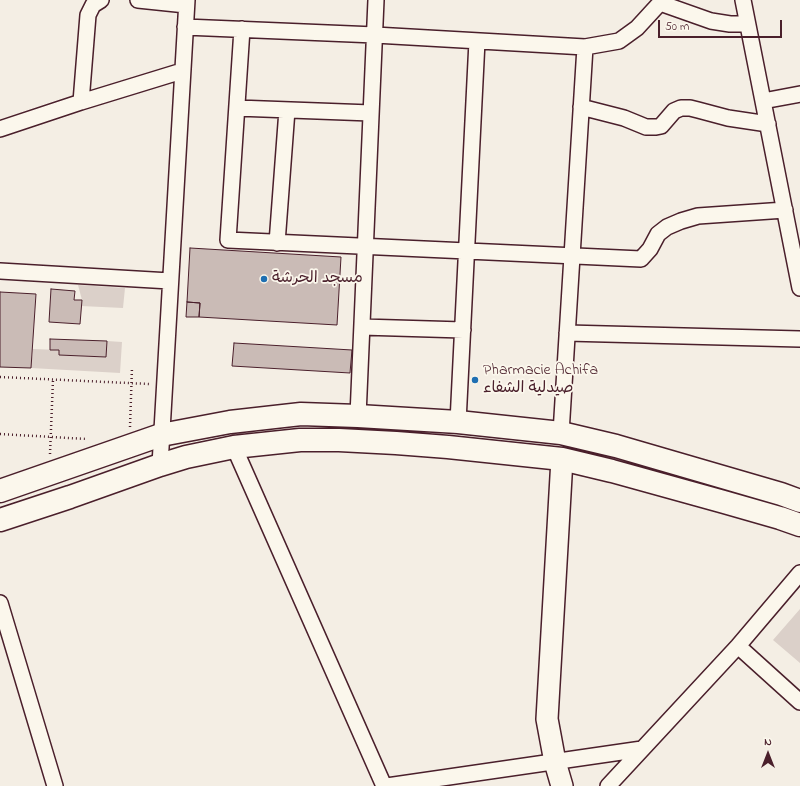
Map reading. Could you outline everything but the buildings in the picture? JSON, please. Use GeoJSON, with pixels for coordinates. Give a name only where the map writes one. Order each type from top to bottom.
{"type":"FeatureCollection","features":[{"type":"Feature","properties":{"kind":"main road"},"geometry":{"type":"LineString","coordinates":[[0,491],[161,435],[230,422],[301,414],[458,422],[561,433],[616,446],[781,494],[800,501]]}},
{"type":"Feature","properties":{"kind":"main road"},"geometry":{"type":"LineString","coordinates":[[0,520],[186,457],[234,447],[300,440],[339,440],[448,447],[562,459],[710,498],[800,525]]}},
{"type":"Feature","properties":{"kind":"street"},"geometry":{"type":"LineString","coordinates":[[81,102],[88,15],[93,5],[101,0]]}},
{"type":"Feature","properties":{"kind":"street"},"geometry":{"type":"LineString","coordinates":[[138,0],[187,2],[160,465]]}},
{"type":"Feature","properties":{"kind":"street"},"geometry":{"type":"LineString","coordinates":[[358,416],[376,0]]}},
{"type":"Feature","properties":{"kind":"street"},"geometry":{"type":"LineString","coordinates":[[743,0],[785,210],[794,228],[800,288]]}},
{"type":"Feature","properties":{"kind":"street"},"geometry":{"type":"LineString","coordinates":[[185,27],[375,35],[585,47],[619,41],[637,28],[660,1],[711,21],[730,24],[748,24]]}},
{"type":"Feature","properties":{"kind":"street"},"geometry":{"type":"LineString","coordinates":[[242,29],[228,240],[641,259],[650,249],[658,234],[667,227],[681,221],[698,216],[785,210]]}},
{"type":"Feature","properties":{"kind":"street"},"geometry":{"type":"LineString","coordinates":[[458,422],[477,41]]}},
{"type":"Feature","properties":{"kind":"street"},"geometry":{"type":"LineString","coordinates":[[561,433],[585,47]]}},
{"type":"Feature","properties":{"kind":"street"},"geometry":{"type":"LineString","coordinates":[[0,129],[81,102],[182,72]]}},
{"type":"Feature","properties":{"kind":"street"},"geometry":{"type":"LineString","coordinates":[[764,101],[800,94]]}},
{"type":"Feature","properties":{"kind":"street"},"geometry":{"type":"LineString","coordinates":[[581,107],[624,118],[646,127],[656,128],[661,126],[674,111],[681,108],[698,110],[728,118],[768,124]]}},
{"type":"Feature","properties":{"kind":"street"},"geometry":{"type":"LineString","coordinates":[[237,108],[371,113]]}},
{"type":"Feature","properties":{"kind":"street"},"geometry":{"type":"LineString","coordinates":[[278,243],[287,110]]}},
{"type":"Feature","properties":{"kind":"street"},"geometry":{"type":"LineString","coordinates":[[0,272],[170,281]]}},
{"type":"Feature","properties":{"kind":"street"},"geometry":{"type":"LineString","coordinates":[[362,326],[462,330]]}},
{"type":"Feature","properties":{"kind":"street"},"geometry":{"type":"LineString","coordinates":[[567,333],[800,339]]}},
{"type":"Feature","properties":{"kind":"street"},"geometry":{"type":"LineString","coordinates":[[234,447],[384,786]]}},
{"type":"Feature","properties":{"kind":"street"},"geometry":{"type":"LineString","coordinates":[[562,459],[547,719],[555,762],[562,786]]}},
{"type":"Feature","properties":{"kind":"street"},"geometry":{"type":"LineString","coordinates":[[608,786],[738,646],[800,573]]}},
{"type":"Feature","properties":{"kind":"street"},"geometry":{"type":"LineString","coordinates":[[0,603],[55,786]]}},
{"type":"Feature","properties":{"kind":"street"},"geometry":{"type":"LineString","coordinates":[[738,646],[800,702]]}},
{"type":"Feature","properties":{"kind":"street"},"geometry":{"type":"LineString","coordinates":[[387,786],[642,750]]}},
{"type":"Feature","properties":{"kind":"path"},"geometry":{"type":"LineString","coordinates":[[130,428],[132,367]]}},
{"type":"Feature","properties":{"kind":"path"},"geometry":{"type":"LineString","coordinates":[[0,377],[164,385]]}},
{"type":"Feature","properties":{"kind":"path"},"geometry":{"type":"LineString","coordinates":[[50,454],[53,380]]}},
{"type":"Feature","properties":{"kind":"path"},"geometry":{"type":"LineString","coordinates":[[0,434],[93,440]]}},
{"type":"Feature","properties":{"kind":"shaded area"},"geometry":{"type":"Polygon","coordinates":[[[78,285],[125,288],[123,308],[81,306],[82,300],[78,285]]]}},
{"type":"Feature","properties":{"kind":"shaded area"},"geometry":{"type":"Polygon","coordinates":[[[107,341],[122,342],[120,373],[31,368],[33,349],[59,350],[59,355],[105,357],[107,341]]]}},
{"type":"Feature","properties":{"kind":"shaded area"},"geometry":{"type":"Polygon","coordinates":[[[800,609],[800,663],[773,640],[800,609]]]}},
{"type":"Feature","properties":{"kind":"place","name":"مسجد الحرشة"},"geometry":{"type":"Point","coordinates":[264,279]}},
{"type":"Feature","properties":{"kind":"place","name":"Pharmacie Achifa صيدلية الشفاء"},"geometry":{"type":"Point","coordinates":[475,380]}}]}
